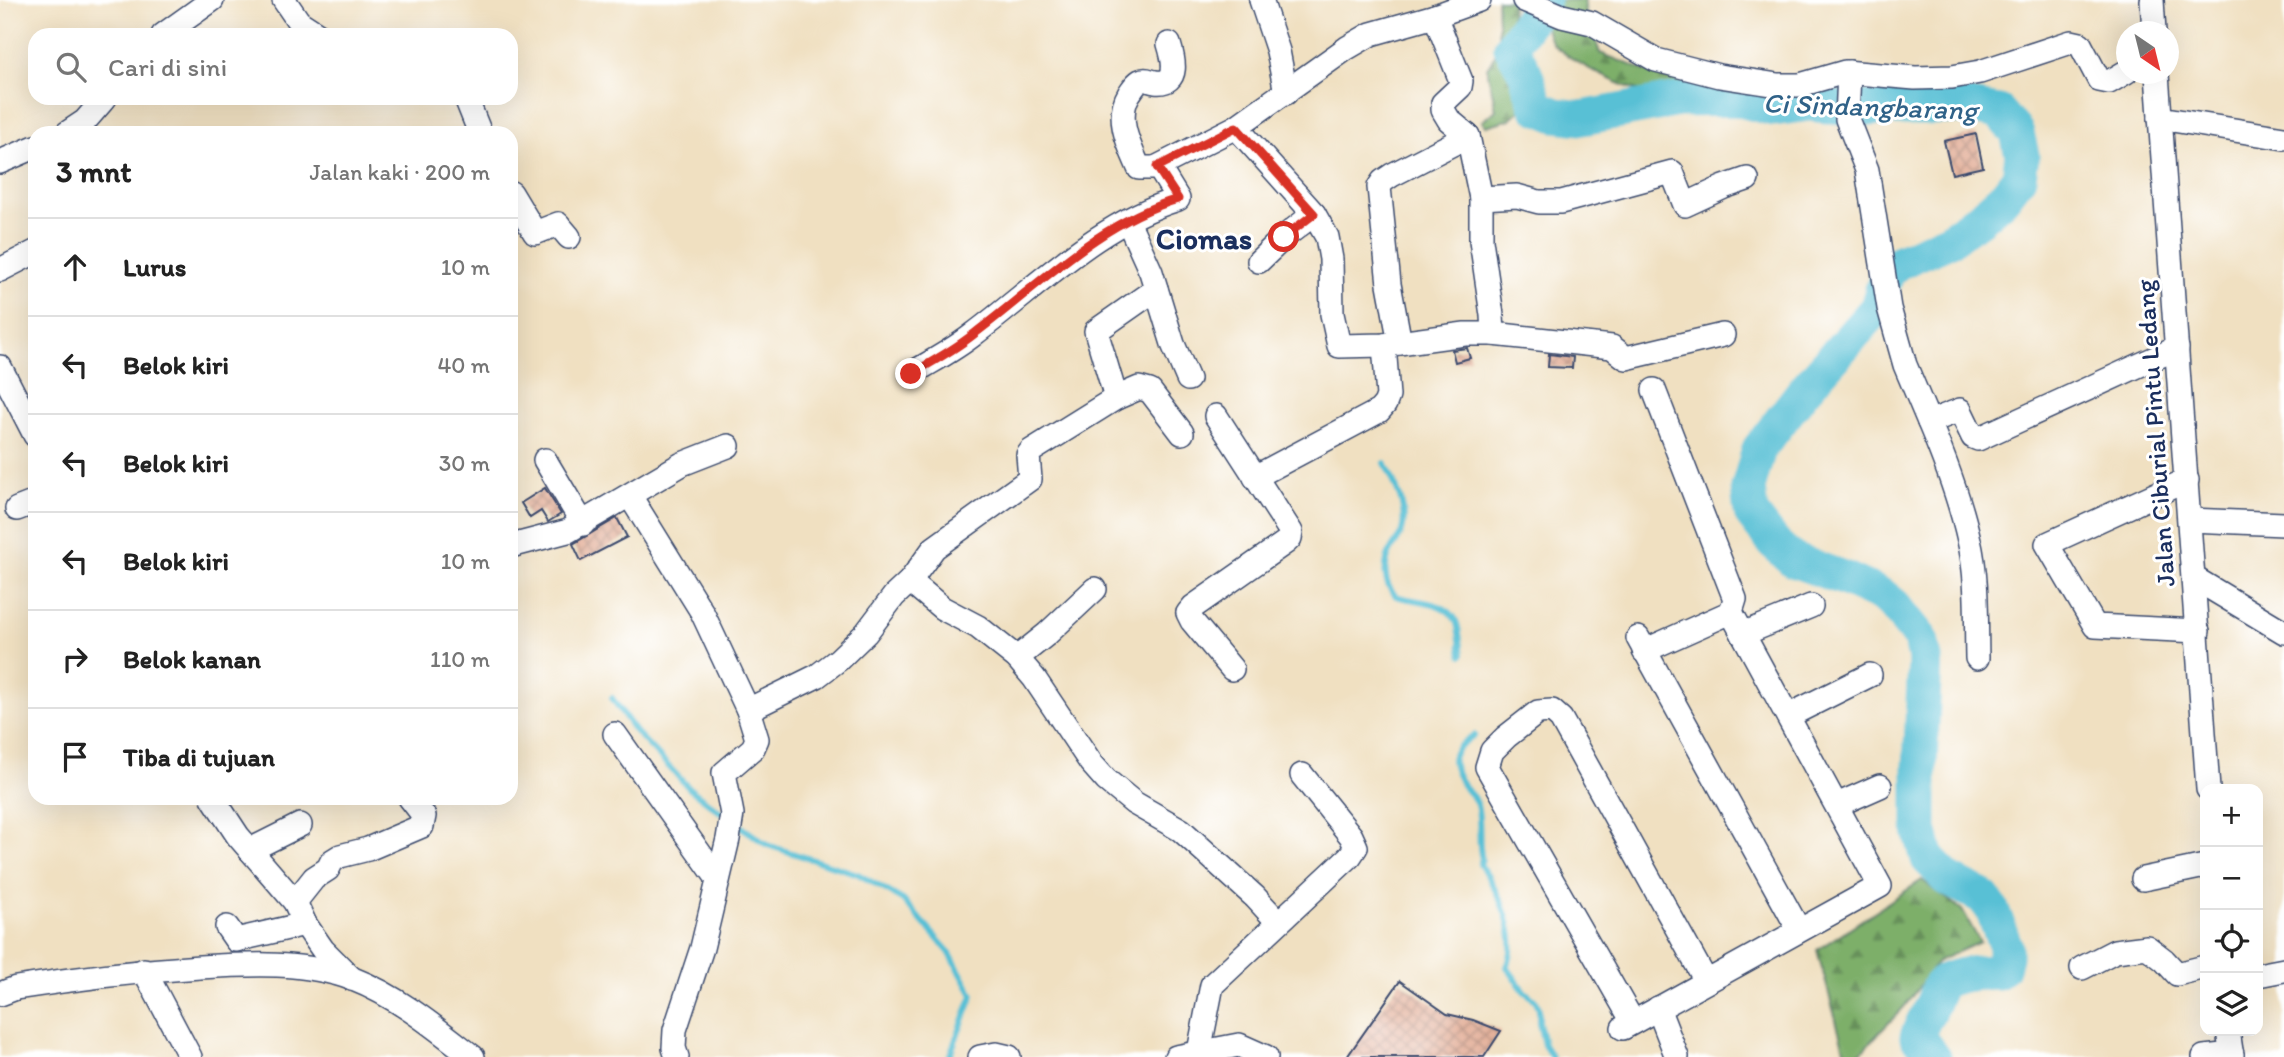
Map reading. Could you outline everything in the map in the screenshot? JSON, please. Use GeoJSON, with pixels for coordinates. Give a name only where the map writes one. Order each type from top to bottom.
{"type":"FeatureCollection","features":[{"type":"Feature","properties":{"kind":"street"},"geometry":{"type":"LineString","coordinates":[[173,28],[212,0]]}},
{"type":"Feature","properties":{"kind":"street"},"geometry":{"type":"LineString","coordinates":[[284,0],[299,22],[308,28]]}},
{"type":"Feature","properties":{"kind":"street"},"geometry":{"type":"LineString","coordinates":[[1261,0],[1278,51],[1286,93]]}},
{"type":"Feature","properties":{"kind":"street"},"geometry":{"type":"LineString","coordinates":[[1169,44],[1174,60],[1169,78],[1159,82],[1147,79],[1138,82],[1122,111],[1121,119],[1141,169],[1157,167],[1236,127],[1371,34],[1479,0]]}},
{"type":"Feature","properties":{"kind":"street"},"geometry":{"type":"LineString","coordinates":[[2152,0],[2153,21]]}},
{"type":"Feature","properties":{"kind":"street"},"geometry":{"type":"LineString","coordinates":[[1527,2],[1562,16],[1599,26],[1657,60],[1719,76],[1779,85],[1800,85],[1849,72],[1905,78],[1952,76],[1994,68],[2071,42],[2080,44],[2099,80],[2109,82],[2116,78]]}},
{"type":"Feature","properties":{"kind":"street"},"geometry":{"type":"LineString","coordinates":[[1435,16],[1461,81],[1460,87],[1443,103],[1443,110],[1457,128],[1468,136],[1481,198],[1481,240],[1493,334]]}},
{"type":"Feature","properties":{"kind":"street"},"geometry":{"type":"LineString","coordinates":[[1849,72],[1847,109],[1867,170],[1889,308],[1905,365],[1948,467],[1970,541],[1977,612],[1977,658]]}},
{"type":"Feature","properties":{"kind":"street","name":"Jalan Ciburial Pintu Ledang"},"geometry":{"type":"LineString","coordinates":[[2158,84],[2208,784]]}},
{"type":"Feature","properties":{"kind":"street"},"geometry":{"type":"LineString","coordinates":[[78,126],[99,105]]}},
{"type":"Feature","properties":{"kind":"street"},"geometry":{"type":"LineString","coordinates":[[469,105],[477,126]]}},
{"type":"Feature","properties":{"kind":"street"},"geometry":{"type":"LineString","coordinates":[[2160,118],[2284,138]]}},
{"type":"Feature","properties":{"kind":"street"},"geometry":{"type":"LineString","coordinates":[[1236,127],[1314,214],[1327,237],[1331,259],[1332,314],[1339,345],[1392,344],[1465,334],[1493,334],[1612,347],[1626,358],[1723,335]]}},
{"type":"Feature","properties":{"kind":"street"},"geometry":{"type":"LineString","coordinates":[[1255,477],[1379,411],[1385,404],[1392,344],[1379,187],[1392,175],[1468,136]]}},
{"type":"Feature","properties":{"kind":"street"},"geometry":{"type":"LineString","coordinates":[[0,162],[28,150]]}},
{"type":"Feature","properties":{"kind":"street"},"geometry":{"type":"LineString","coordinates":[[911,374],[963,342],[1033,285],[1097,240],[1128,221],[1178,199],[1157,167]]}},
{"type":"Feature","properties":{"kind":"street"},"geometry":{"type":"LineString","coordinates":[[1481,198],[1517,196],[1539,202],[1561,202],[1672,172],[1685,205],[1724,187],[1747,180]]}},
{"type":"Feature","properties":{"kind":"street"},"geometry":{"type":"LineString","coordinates":[[518,204],[535,233],[558,224],[569,237]]}},
{"type":"Feature","properties":{"kind":"street"},"geometry":{"type":"LineString","coordinates":[[1259,261],[1314,214]]}},
{"type":"Feature","properties":{"kind":"street"},"geometry":{"type":"LineString","coordinates":[[1128,221],[1188,379]]}},
{"type":"Feature","properties":{"kind":"street"},"geometry":{"type":"LineString","coordinates":[[0,270],[28,256]]}},
{"type":"Feature","properties":{"kind":"street"},"geometry":{"type":"LineString","coordinates":[[1116,398],[1096,331],[1156,289]]}},
{"type":"Feature","properties":{"kind":"street"},"geometry":{"type":"LineString","coordinates":[[1929,422],[1959,411],[1973,437],[1978,439],[2177,348]]}},
{"type":"Feature","properties":{"kind":"street"},"geometry":{"type":"LineString","coordinates":[[0,367],[28,421]]}},
{"type":"Feature","properties":{"kind":"street"},"geometry":{"type":"LineString","coordinates":[[748,710],[817,676],[838,660],[866,633],[934,548],[1030,479],[1028,456],[1031,451],[1116,398],[1139,388],[1150,391],[1182,433]]}},
{"type":"Feature","properties":{"kind":"street"},"geometry":{"type":"LineString","coordinates":[[1654,390],[1735,599],[1731,612],[1880,886],[1628,1025],[1487,767],[1492,751],[1538,712],[1552,711],[1561,719],[1706,981]]}},
{"type":"Feature","properties":{"kind":"street"},"geometry":{"type":"LineString","coordinates":[[1216,416],[1289,528],[1290,538],[1188,613],[1232,669]]}},
{"type":"Feature","properties":{"kind":"street"},"geometry":{"type":"LineString","coordinates":[[518,544],[551,537],[583,524],[682,464],[728,446]]}},
{"type":"Feature","properties":{"kind":"street"},"geometry":{"type":"LineString","coordinates":[[545,460],[583,524]]}},
{"type":"Feature","properties":{"kind":"street"},"geometry":{"type":"LineString","coordinates":[[2187,480],[2047,544],[2095,626],[2198,631]]}},
{"type":"Feature","properties":{"kind":"street"},"geometry":{"type":"LineString","coordinates":[[629,496],[702,612],[757,734],[756,744],[724,773],[732,814],[728,839],[702,948],[675,1030],[674,1048],[677,1057]]}},
{"type":"Feature","properties":{"kind":"street"},"geometry":{"type":"LineString","coordinates":[[2190,520],[2284,524]]}},
{"type":"Feature","properties":{"kind":"street"},"geometry":{"type":"LineString","coordinates":[[2194,578],[2284,632]]}},
{"type":"Feature","properties":{"kind":"street"},"geometry":{"type":"LineString","coordinates":[[910,580],[933,601],[978,627],[1017,658],[1106,780],[1133,803],[1181,830],[1255,897],[1278,922]]}},
{"type":"Feature","properties":{"kind":"street"},"geometry":{"type":"LineString","coordinates":[[1017,658],[1095,589]]}},
{"type":"Feature","properties":{"kind":"street"},"geometry":{"type":"LineString","coordinates":[[1743,634],[1811,607]]}},
{"type":"Feature","properties":{"kind":"street"},"geometry":{"type":"LineString","coordinates":[[1731,612],[1641,644],[1799,930]]}},
{"type":"Feature","properties":{"kind":"street"},"geometry":{"type":"LineString","coordinates":[[1788,716],[1870,675]]}},
{"type":"Feature","properties":{"kind":"street"},"geometry":{"type":"LineString","coordinates":[[615,734],[719,879]]}},
{"type":"Feature","properties":{"kind":"street"},"geometry":{"type":"LineString","coordinates":[[1184,1056],[1212,985],[1350,856],[1356,847],[1351,836],[1302,775]]}},
{"type":"Feature","properties":{"kind":"street"},"geometry":{"type":"LineString","coordinates":[[1837,806],[1880,786]]}},
{"type":"Feature","properties":{"kind":"street"},"geometry":{"type":"LineString","coordinates":[[218,805],[238,836],[295,902],[305,924],[323,950],[352,979],[414,1013],[473,1057]]}},
{"type":"Feature","properties":{"kind":"street"},"geometry":{"type":"LineString","coordinates":[[295,902],[314,878],[328,869],[332,861],[340,856],[368,849],[422,826],[424,816],[415,805]]}},
{"type":"Feature","properties":{"kind":"street"},"geometry":{"type":"LineString","coordinates":[[250,850],[300,825]]}},
{"type":"Feature","properties":{"kind":"street"},"geometry":{"type":"LineString","coordinates":[[2143,879],[2200,867]]}},
{"type":"Feature","properties":{"kind":"street"},"geometry":{"type":"LineString","coordinates":[[227,927],[236,940],[305,924]]}},
{"type":"Feature","properties":{"kind":"street"},"geometry":{"type":"LineString","coordinates":[[2082,968],[2115,951],[2147,947],[2177,974],[2200,968]]}},
{"type":"Feature","properties":{"kind":"street"},"geometry":{"type":"LineString","coordinates":[[1,992],[65,980],[144,970],[275,965],[352,979]]}},
{"type":"Feature","properties":{"kind":"street"},"geometry":{"type":"LineString","coordinates":[[144,970],[190,1057]]}},
{"type":"Feature","properties":{"kind":"street"},"geometry":{"type":"LineString","coordinates":[[2263,974],[2284,970]]}},
{"type":"Feature","properties":{"kind":"street"},"geometry":{"type":"LineString","coordinates":[[1658,1008],[1677,1057]]}},
{"type":"Feature","properties":{"kind":"street"},"geometry":{"type":"LineString","coordinates":[[2204,1057],[2232,1055],[2229,1036]]}},
{"type":"Feature","properties":{"kind":"street"},"geometry":{"type":"LineString","coordinates":[[1184,1056],[1240,1045],[1266,1057]]}},
{"type":"Feature","properties":{"kind":"street"},"geometry":{"type":"LineString","coordinates":[[980,1057],[996,1054],[1009,1057]]}},
{"type":"Feature","properties":{"kind":"green space"},"geometry":{"type":"Polygon","coordinates":[[[1497,0],[1515,0],[1512,3],[1507,47],[1534,108],[1521,110],[1510,119],[1486,126],[1482,121],[1496,110],[1487,68],[1499,48],[1497,0]]]}},
{"type":"Feature","properties":{"kind":"green space"},"geometry":{"type":"Polygon","coordinates":[[[1554,0],[1584,0],[1600,53],[1656,75],[1686,79],[1683,87],[1670,94],[1654,94],[1636,89],[1596,73],[1564,53],[1548,36],[1546,27],[1547,15],[1554,0]]]}},
{"type":"Feature","properties":{"kind":"green space"},"geometry":{"type":"Polygon","coordinates":[[[1922,880],[1962,910],[1980,942],[1938,961],[1904,1007],[1856,1057],[1846,1057],[1817,950],[1922,880]]]}},
{"type":"Feature","properties":{"kind":"building"},"geometry":{"type":"Polygon","coordinates":[[[1976,134],[1983,167],[1952,174],[1944,141],[1976,134]]]}},
{"type":"Feature","properties":{"kind":"building"},"geometry":{"type":"Polygon","coordinates":[[[1467,348],[1470,358],[1455,362],[1452,350],[1467,348]]]}},
{"type":"Feature","properties":{"kind":"building"},"geometry":{"type":"Polygon","coordinates":[[[1549,354],[1573,357],[1572,368],[1548,367],[1549,354]]]}},
{"type":"Feature","properties":{"kind":"building"},"geometry":{"type":"Polygon","coordinates":[[[545,488],[561,514],[548,522],[541,511],[530,518],[521,503],[545,488]]]}},
{"type":"Feature","properties":{"kind":"building"},"geometry":{"type":"Polygon","coordinates":[[[617,518],[627,537],[581,561],[573,544],[617,518]]]}},
{"type":"Feature","properties":{"kind":"building"},"geometry":{"type":"Polygon","coordinates":[[[1400,981],[1447,1014],[1501,1031],[1484,1057],[1347,1057],[1400,981]]]}},
{"type":"Feature","properties":{"kind":"waterway","name":"Ci Sindangbarang"},"geometry":{"type":"LineString","coordinates":[[1543,0],[1511,47],[1525,72],[1537,107],[1556,115],[1582,118],[1678,100],[1737,99],[1774,109],[1809,104],[1849,109],[1971,107],[1999,112],[2017,133],[2022,155],[2019,177],[2003,198],[1979,219],[1949,240],[1895,264],[1886,276],[1877,308],[1805,389],[1759,449],[1748,488],[1751,513],[1774,543],[1793,560],[1883,596],[1894,605],[1921,639],[1925,659],[1920,830],[1928,859],[1948,879],[1983,897],[1992,909],[2005,945],[2005,957],[1998,972],[1958,976],[1939,986],[1917,1037],[1934,1057]]}},
{"type":"Feature","properties":{"kind":"waterway"},"geometry":{"type":"LineString","coordinates":[[1385,463],[1400,496],[1404,513],[1402,531],[1387,562],[1389,586],[1396,596],[1438,605],[1452,614],[1457,625],[1462,655]]}},
{"type":"Feature","properties":{"kind":"waterway"},"geometry":{"type":"LineString","coordinates":[[612,698],[635,731],[690,789],[726,816]]}},
{"type":"Feature","properties":{"kind":"waterway"},"geometry":{"type":"LineString","coordinates":[[1474,735],[1455,752],[1453,764],[1459,779],[1476,803],[1482,859],[1480,864],[1506,914],[1511,941],[1507,967],[1524,991],[1536,1001],[1544,1045],[1552,1057]]}},
{"type":"Feature","properties":{"kind":"waterway"},"geometry":{"type":"LineString","coordinates":[[735,822],[767,845],[858,874],[903,900],[949,952],[973,995],[949,1057]]}},
{"type":"Feature","properties":{"kind":"district","name":"Ciomas"},"geometry":{"type":"Point","coordinates":[1204,238]}},
{"type":"Feature","properties":{"kind":"route"},"geometry":{"type":"LineString","coordinates":[[911,374],[974,334],[1033,285],[1110,231],[1178,199],[1157,167],[1236,127],[1314,214],[1284,237]]}}]}
